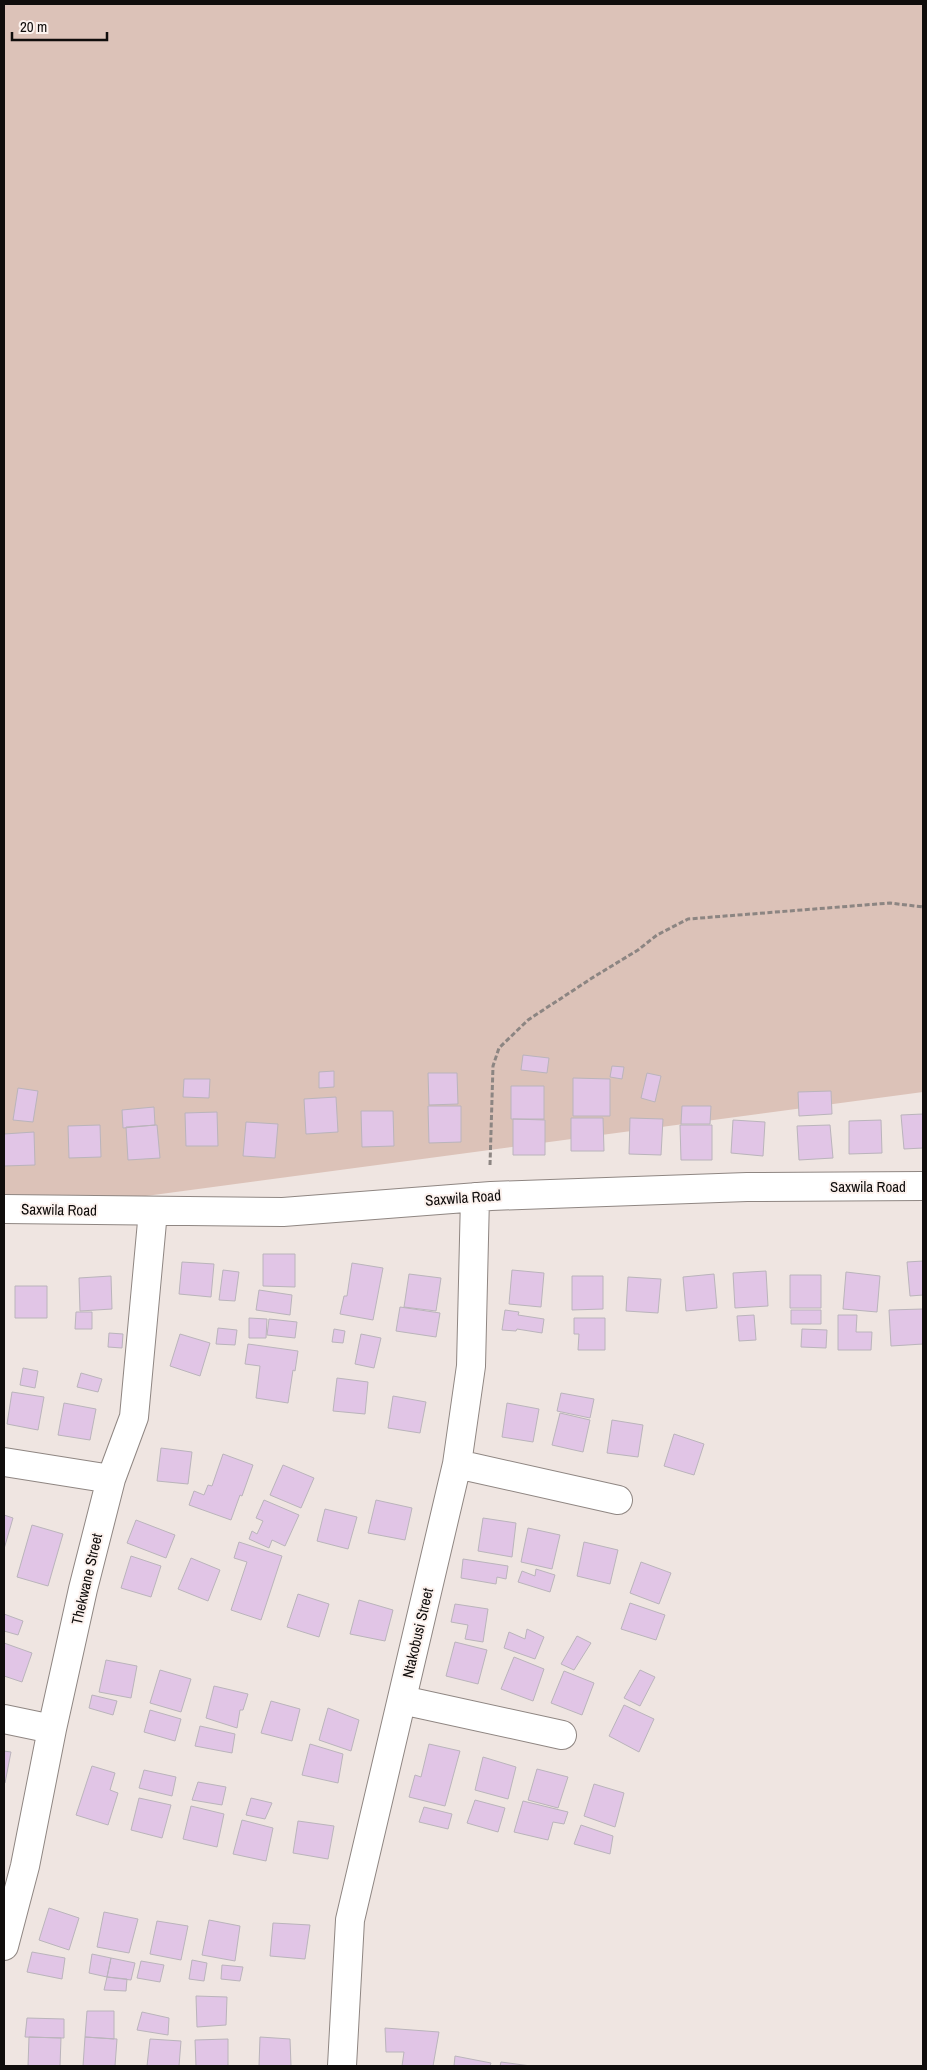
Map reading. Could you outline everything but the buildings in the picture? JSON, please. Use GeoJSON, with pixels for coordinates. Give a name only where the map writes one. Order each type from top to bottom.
{"type":"FeatureCollection","features":[{"type":"Feature","properties":{"kind":"street","name":"Saxwila Road"},"geometry":{"type":"LineString","coordinates":[[4,1209],[283,1212],[483,1196],[747,1187],[923,1186]]}},
{"type":"Feature","properties":{"kind":"street","name":"Ntakobusi Street"},"geometry":{"type":"LineString","coordinates":[[342,2066],[350,1920],[457,1464],[471,1366],[483,1196]]}},
{"type":"Feature","properties":{"kind":"street","name":"Thekwane Street"},"geometry":{"type":"LineString","coordinates":[[4,1946],[24,1866],[83,1589],[111,1479],[134,1417],[153,1211]]}},
{"type":"Feature","properties":{"kind":"street"},"geometry":{"type":"LineString","coordinates":[[4,1462],[111,1479]]}},
{"type":"Feature","properties":{"kind":"street"},"geometry":{"type":"LineString","coordinates":[[457,1464],[618,1500]]}},
{"type":"Feature","properties":{"kind":"street"},"geometry":{"type":"LineString","coordinates":[[402,1700],[562,1735]]}},
{"type":"Feature","properties":{"kind":"street"},"geometry":{"type":"LineString","coordinates":[[4,1719],[52,1729]]}},
{"type":"Feature","properties":{"kind":"path"},"geometry":{"type":"LineString","coordinates":[[483,1196],[493,1066],[499,1048],[528,1020],[638,950],[657,935],[688,919],[890,903],[923,907]]}},
{"type":"Feature","properties":{"kind":"shaded area"},"geometry":{"type":"Polygon","coordinates":[[[4,4],[923,4],[923,1092],[4,1215],[4,4]]]}}]}
